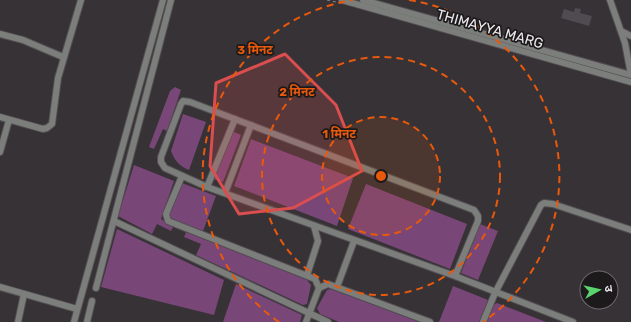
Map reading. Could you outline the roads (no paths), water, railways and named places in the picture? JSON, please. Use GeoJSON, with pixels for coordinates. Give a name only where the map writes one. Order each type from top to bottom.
{"type":"FeatureCollection","features":[{"type":"Feature","properties":{"kind":"street"},"geometry":{"type":"LineString","coordinates":[[0,117],[43,129],[50,127],[53,120],[56,86],[63,57],[81,0]]}},
{"type":"Feature","properties":{"kind":"street"},"geometry":{"type":"LineString","coordinates":[[74,322],[163,0]]}},
{"type":"Feature","properties":{"kind":"street"},"geometry":{"type":"LineString","coordinates":[[96,288],[171,0]]}},
{"type":"Feature","properties":{"kind":"street","name":"THIMAYYA MARG"},"geometry":{"type":"LineString","coordinates":[[342,0],[365,2],[631,75]]}},
{"type":"Feature","properties":{"kind":"street"},"geometry":{"type":"LineString","coordinates":[[610,0],[621,31],[631,75]]}},
{"type":"Feature","properties":{"kind":"street","name":"THIMAYYA MARG"},"geometry":{"type":"LineString","coordinates":[[365,2],[631,82]]}},
{"type":"Feature","properties":{"kind":"street"},"geometry":{"type":"LineString","coordinates":[[621,31],[631,36]]}},
{"type":"Feature","properties":{"kind":"street"},"geometry":{"type":"LineString","coordinates":[[0,34],[23,40],[63,57]]}},
{"type":"Feature","properties":{"kind":"street"},"geometry":{"type":"LineString","coordinates":[[454,276],[478,221],[478,216],[474,210],[186,101],[181,104],[161,157],[161,162],[164,168],[207,187],[454,276],[573,322]]}},
{"type":"Feature","properties":{"kind":"street"},"geometry":{"type":"LineString","coordinates":[[207,187],[235,119]]}},
{"type":"Feature","properties":{"kind":"street"},"geometry":{"type":"LineString","coordinates":[[0,152],[9,120]]}},
{"type":"Feature","properties":{"kind":"street"},"geometry":{"type":"LineString","coordinates":[[225,193],[251,125]]}},
{"type":"Feature","properties":{"kind":"street"},"geometry":{"type":"LineString","coordinates":[[182,176],[166,214],[168,221],[308,275],[315,279],[319,288]]}},
{"type":"Feature","properties":{"kind":"street"},"geometry":{"type":"LineString","coordinates":[[483,322],[495,293],[541,205],[544,203],[553,204],[631,230]]}},
{"type":"Feature","properties":{"kind":"street"},"geometry":{"type":"LineString","coordinates":[[114,220],[328,322]]}},
{"type":"Feature","properties":{"kind":"street"},"geometry":{"type":"LineString","coordinates":[[308,275],[318,241],[314,226]]}},
{"type":"Feature","properties":{"kind":"street"},"geometry":{"type":"LineString","coordinates":[[337,287],[354,241]]}},
{"type":"Feature","properties":{"kind":"street"},"geometry":{"type":"LineString","coordinates":[[306,322],[319,288],[328,284],[430,322]]}},
{"type":"Feature","properties":{"kind":"street"},"geometry":{"type":"LineString","coordinates":[[0,287],[77,309]]}},
{"type":"Feature","properties":{"kind":"street"},"geometry":{"type":"LineString","coordinates":[[18,322],[24,294]]}},
{"type":"Feature","properties":{"kind":"street"},"geometry":{"type":"LineString","coordinates":[[87,322],[92,301]]}}]}
